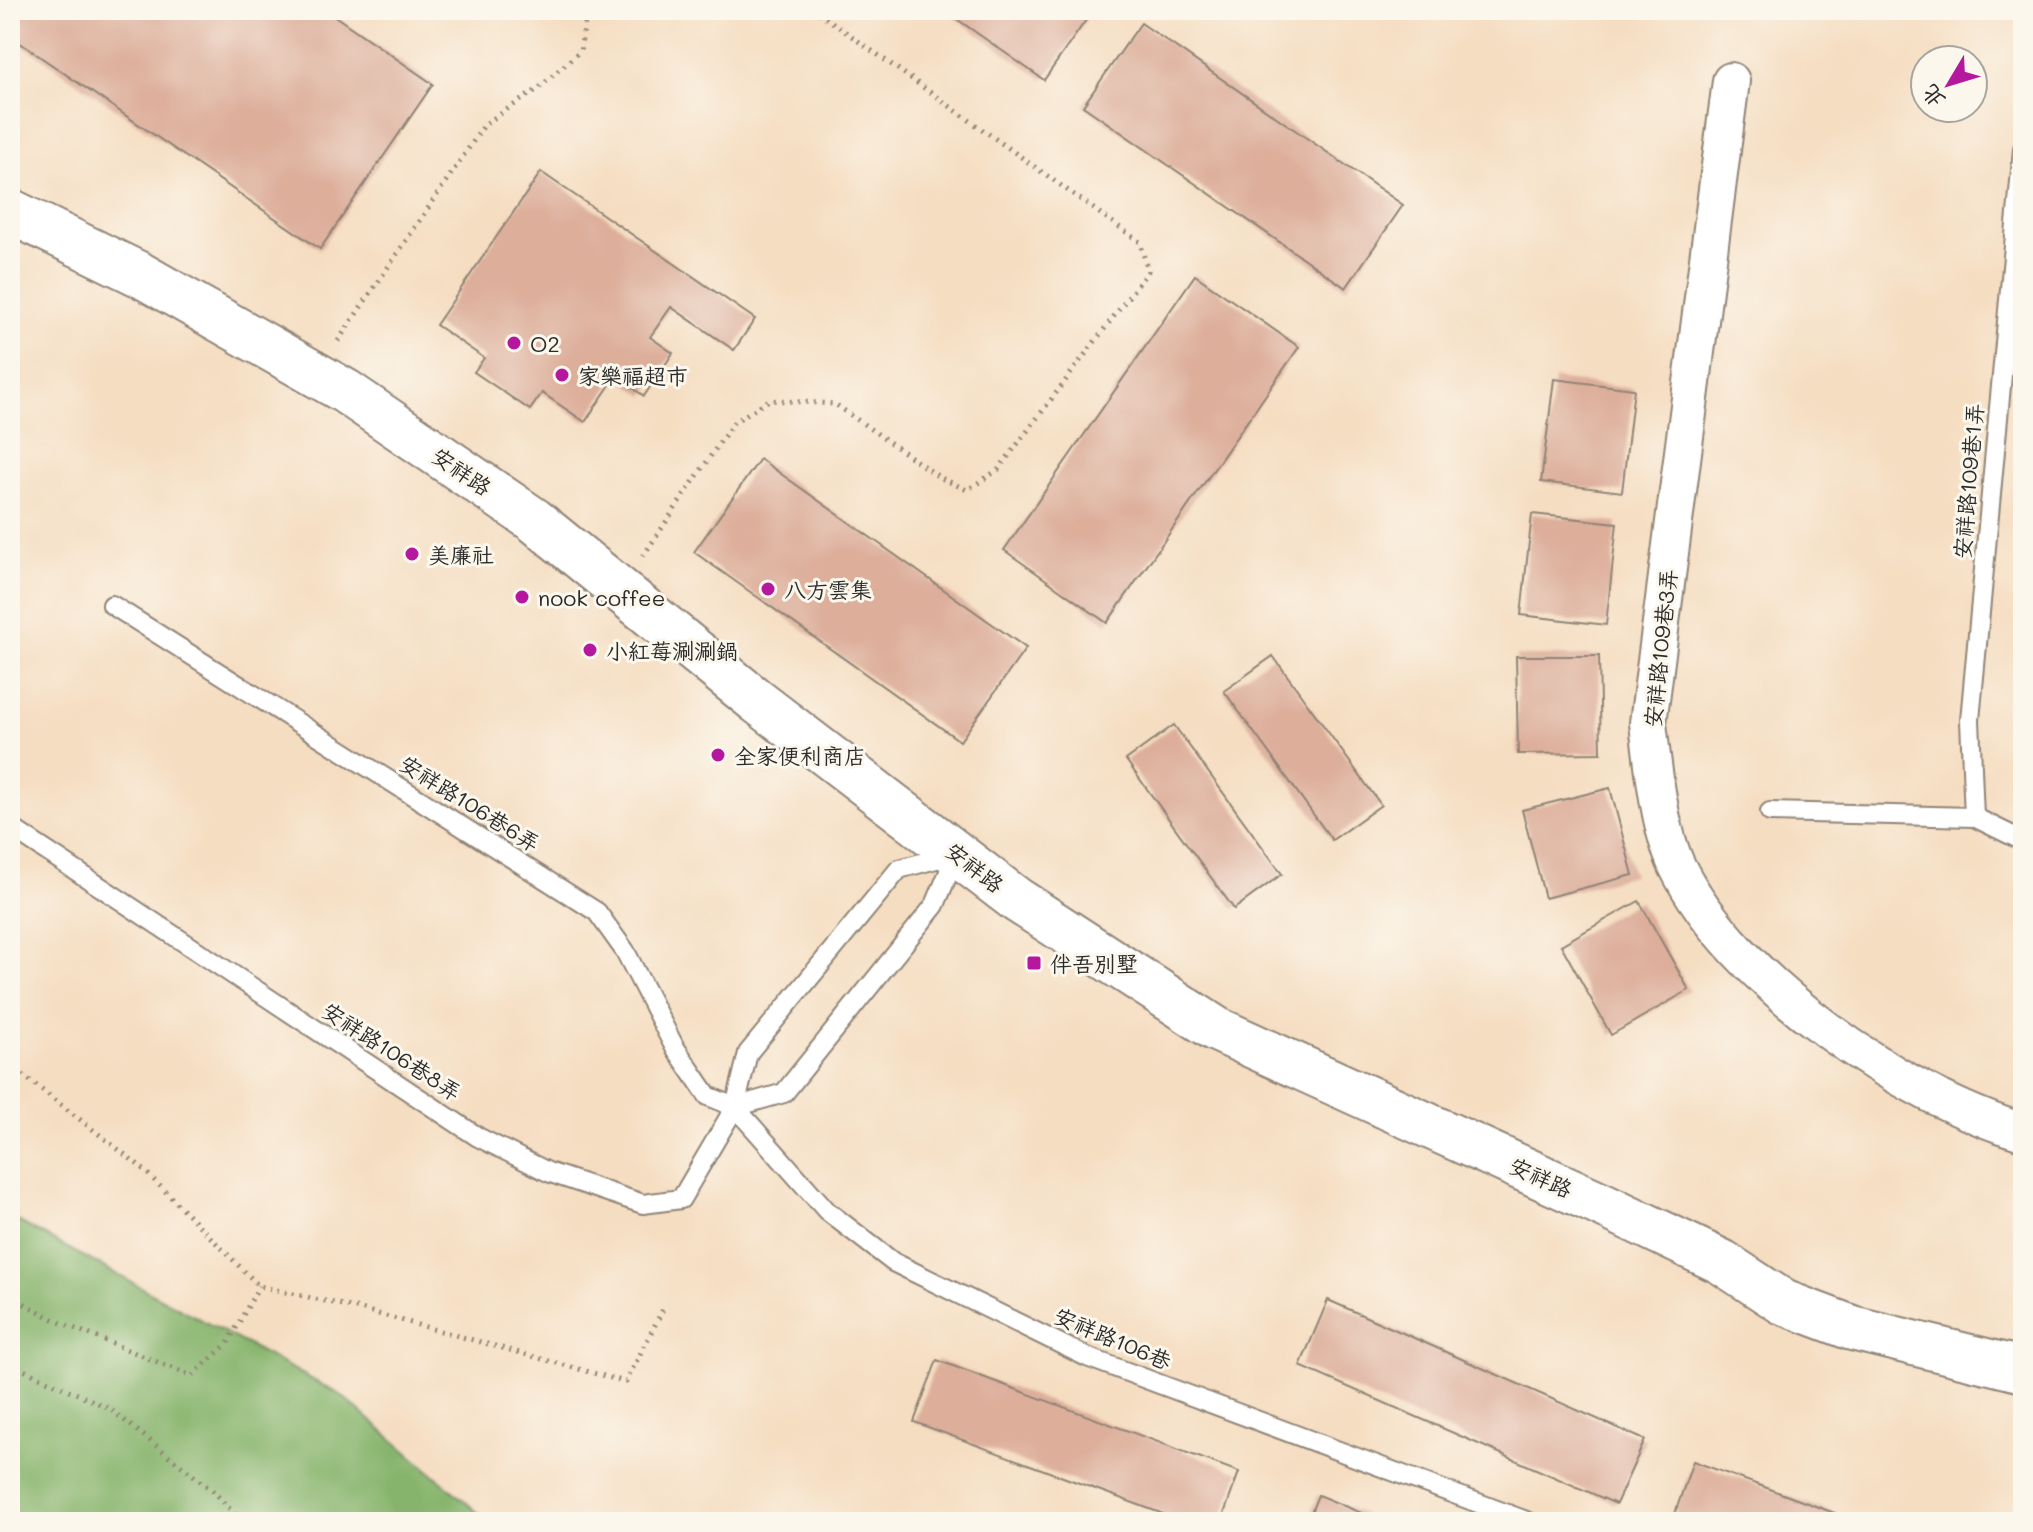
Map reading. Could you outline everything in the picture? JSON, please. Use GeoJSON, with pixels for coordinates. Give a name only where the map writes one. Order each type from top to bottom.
{"type":"FeatureCollection","features":[{"type":"Feature","properties":{"kind":"street","name":"安祥路109巷3弄"},"geometry":{"type":"LineString","coordinates":[[1731,81],[1648,723],[1656,790],[1677,865],[1719,928],[1785,998],[1895,1075],[2023,1132]]}},
{"type":"Feature","properties":{"kind":"street","name":"安祥路"},"geometry":{"type":"LineString","coordinates":[[10,211],[141,275],[345,391],[534,520],[758,702],[1017,900],[1216,1029],[1722,1262],[1783,1302],[1852,1328],[2023,1370]]}},
{"type":"Feature","properties":{"kind":"lane","name":"安祥路109巷1弄"},"geometry":{"type":"LineString","coordinates":[[1974,817],[1970,720],[2023,149]]}},
{"type":"Feature","properties":{"kind":"lane","name":"安祥路106巷6弄"},"geometry":{"type":"LineString","coordinates":[[112,605],[597,912],[625,951],[674,1046],[708,1096],[735,1107]]}},
{"type":"Feature","properties":{"kind":"lane"},"geometry":{"type":"LineString","coordinates":[[1770,812],[1974,817],[2023,841]]}},
{"type":"Feature","properties":{"kind":"lane","name":"安祥路106巷8弄"},"geometry":{"type":"LineString","coordinates":[[10,827],[478,1137],[548,1172],[643,1204],[681,1199],[735,1107]]}},
{"type":"Feature","properties":{"kind":"lane"},"geometry":{"type":"LineString","coordinates":[[957,853],[935,905],[784,1093],[735,1107],[748,1053],[899,869],[957,853]]}},
{"type":"Feature","properties":{"kind":"lane","name":"安祥路106巷"},"geometry":{"type":"LineString","coordinates":[[735,1107],[827,1211],[893,1262],[1087,1357],[1529,1522]]}},
{"type":"Feature","properties":{"kind":"path"},"geometry":{"type":"LineString","coordinates":[[315,375],[485,124],[538,89],[580,51],[587,10]]}},
{"type":"Feature","properties":{"kind":"path"},"geometry":{"type":"LineString","coordinates":[[620,589],[733,423],[769,400],[835,404],[939,477],[967,490],[998,470],[1148,271],[1140,242],[815,10]]}},
{"type":"Feature","properties":{"kind":"path"},"geometry":{"type":"LineString","coordinates":[[10,1065],[141,1167],[259,1286],[360,1309],[626,1382],[664,1307]]}},
{"type":"Feature","properties":{"kind":"path"},"geometry":{"type":"LineString","coordinates":[[10,1296],[59,1322],[192,1376],[228,1343],[259,1286]]}},
{"type":"Feature","properties":{"kind":"path"},"geometry":{"type":"LineString","coordinates":[[10,1364],[109,1408],[213,1491],[242,1522]]}},
{"type":"Feature","properties":{"kind":"green space"},"geometry":{"type":"Polygon","coordinates":[[[10,1217],[341,1395],[489,1522],[10,1522],[10,1217]]]}},
{"type":"Feature","properties":{"kind":"building"},"geometry":{"type":"Polygon","coordinates":[[[10,10],[326,10],[433,84],[320,249],[10,36],[10,10]]]}},
{"type":"Feature","properties":{"kind":"building"},"geometry":{"type":"Polygon","coordinates":[[[944,10],[1093,10],[1044,80],[944,10]]]}},
{"type":"Feature","properties":{"kind":"building"},"geometry":{"type":"Polygon","coordinates":[[[1141,23],[1403,205],[1346,288],[1083,106],[1141,23]]]}},
{"type":"Feature","properties":{"kind":"building"},"geometry":{"type":"Polygon","coordinates":[[[541,172],[755,319],[734,350],[671,307],[650,337],[673,353],[644,396],[616,376],[585,422],[542,393],[530,410],[474,372],[484,358],[436,325],[541,172]]]}},
{"type":"Feature","properties":{"kind":"building"},"geometry":{"type":"Polygon","coordinates":[[[1195,275],[1299,347],[1107,623],[1004,550],[1195,275]]]}},
{"type":"Feature","properties":{"kind":"building"},"geometry":{"type":"Polygon","coordinates":[[[1554,379],[1634,389],[1622,492],[1541,482],[1554,379]]]}},
{"type":"Feature","properties":{"kind":"building"},"geometry":{"type":"Polygon","coordinates":[[[760,459],[1026,648],[960,741],[694,552],[760,459]]]}},
{"type":"Feature","properties":{"kind":"building"},"geometry":{"type":"Polygon","coordinates":[[[1532,514],[1617,523],[1606,625],[1521,615],[1532,514]]]}},
{"type":"Feature","properties":{"kind":"building"},"geometry":{"type":"Polygon","coordinates":[[[2021,655],[2023,737],[2014,738],[2021,655]]]}},
{"type":"Feature","properties":{"kind":"building"},"geometry":{"type":"Polygon","coordinates":[[[1273,656],[1381,805],[1332,840],[1224,691],[1273,656]]]}},
{"type":"Feature","properties":{"kind":"building"},"geometry":{"type":"Polygon","coordinates":[[[1516,656],[1599,656],[1601,753],[1518,754],[1516,656]]]}},
{"type":"Feature","properties":{"kind":"building"},"geometry":{"type":"Polygon","coordinates":[[[1174,725],[1282,874],[1234,909],[1126,760],[1174,725]]]}},
{"type":"Feature","properties":{"kind":"building"},"geometry":{"type":"Polygon","coordinates":[[[1610,788],[1633,875],[1545,898],[1522,810],[1610,788]]]}},
{"type":"Feature","properties":{"kind":"building"},"geometry":{"type":"Polygon","coordinates":[[[1639,901],[1689,990],[1611,1035],[1561,945],[1639,901]]]}},
{"type":"Feature","properties":{"kind":"building"},"geometry":{"type":"Polygon","coordinates":[[[1328,1300],[1645,1440],[1616,1504],[1300,1366],[1328,1300]]]}},
{"type":"Feature","properties":{"kind":"building"},"geometry":{"type":"Polygon","coordinates":[[[937,1360],[1239,1472],[1221,1522],[1185,1522],[914,1422],[937,1360]]]}},
{"type":"Feature","properties":{"kind":"building"},"geometry":{"type":"Polygon","coordinates":[[[1693,1461],[1859,1522],[1672,1522],[1693,1461]]]}},
{"type":"Feature","properties":{"kind":"building"},"geometry":{"type":"Polygon","coordinates":[[[1318,1495],[1383,1522],[1307,1522],[1318,1495]]]}},
{"type":"Feature","properties":{"kind":"place","name":"O2"},"geometry":{"type":"Point","coordinates":[514,343]}},
{"type":"Feature","properties":{"kind":"place","name":"家樂福超市"},"geometry":{"type":"Point","coordinates":[562,375]}},
{"type":"Feature","properties":{"kind":"place","name":"美廉社"},"geometry":{"type":"Point","coordinates":[412,554]}},
{"type":"Feature","properties":{"kind":"place","name":"八方雲集"},"geometry":{"type":"Point","coordinates":[768,589]}},
{"type":"Feature","properties":{"kind":"place","name":"nook coffee"},"geometry":{"type":"Point","coordinates":[522,597]}},
{"type":"Feature","properties":{"kind":"place","name":"小紅莓涮涮鍋"},"geometry":{"type":"Point","coordinates":[590,650]}},
{"type":"Feature","properties":{"kind":"place","name":"全家便利商店"},"geometry":{"type":"Point","coordinates":[718,755]}},
{"type":"Feature","properties":{"kind":"place","name":"伴吾別墅"},"geometry":{"type":"Point","coordinates":[1034,963]}}]}
